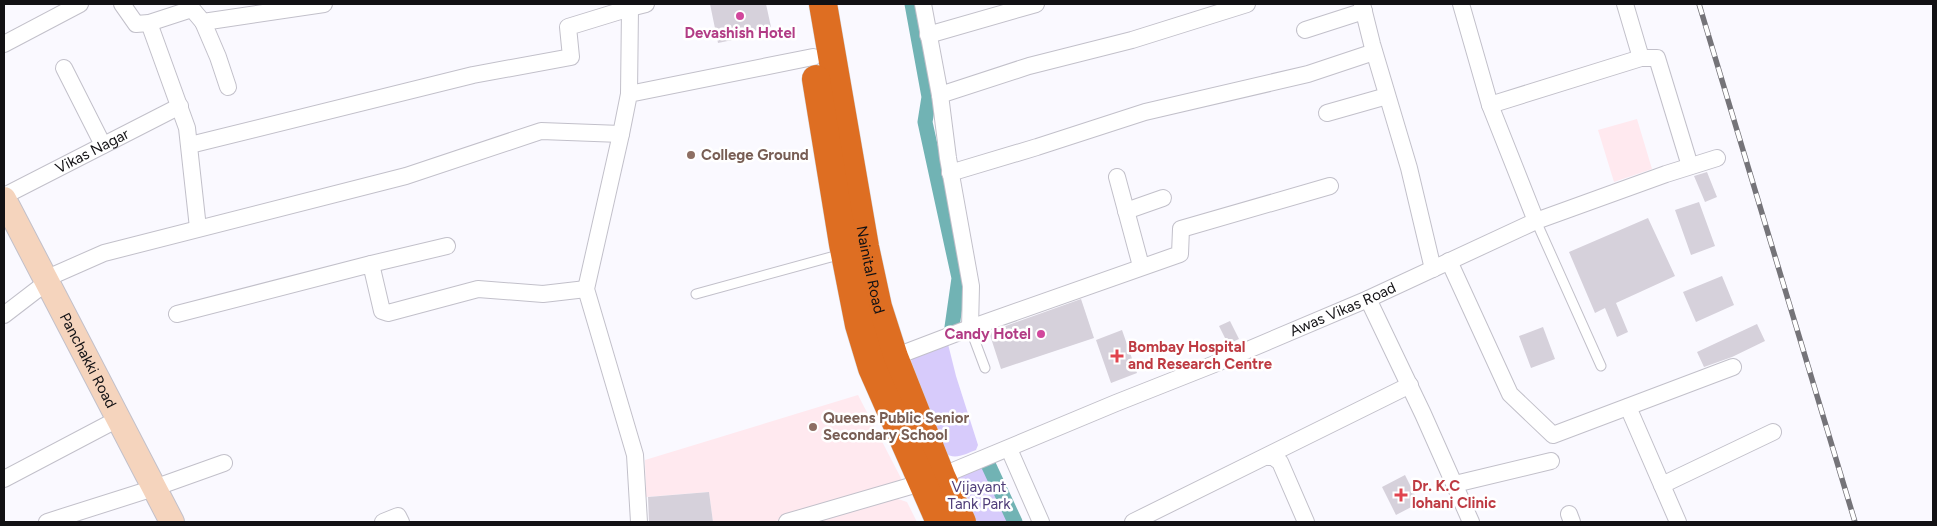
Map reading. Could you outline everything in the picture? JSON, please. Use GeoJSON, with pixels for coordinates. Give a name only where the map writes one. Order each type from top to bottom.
{"type":"FeatureCollection","features":[{"type":"Feature","properties":{"kind":"highway","name":"Nainital Road"},"geometry":{"type":"LineString","coordinates":[[804,4],[845,254],[859,325],[883,361],[931,480],[940,522]]}},
{"type":"Feature","properties":{"kind":"highway","name":"Nainital Road"},"geometry":{"type":"LineString","coordinates":[[823,4],[865,247],[878,307],[883,361]]}},
{"type":"Feature","properties":{"kind":"highway","name":"Nainital Road"},"geometry":{"type":"LineString","coordinates":[[931,480],[962,522]]}},
{"type":"Feature","properties":{"kind":"main road","name":"Panchakki Road"},"geometry":{"type":"LineString","coordinates":[[4,198],[172,522]]}},
{"type":"Feature","properties":{"kind":"street"},"geometry":{"type":"LineString","coordinates":[[4,44],[80,4]]}},
{"type":"Feature","properties":{"kind":"street"},"geometry":{"type":"LineString","coordinates":[[122,4],[136,24],[150,23],[190,7],[203,22],[228,87]]}},
{"type":"Feature","properties":{"kind":"street"},"geometry":{"type":"LineString","coordinates":[[203,22],[324,4]]}},
{"type":"Feature","properties":{"kind":"street"},"geometry":{"type":"LineString","coordinates":[[190,145],[473,75],[571,57],[568,27],[646,4]]}},
{"type":"Feature","properties":{"kind":"street"},"geometry":{"type":"LineString","coordinates":[[923,4],[940,94],[950,173],[971,286],[970,328]]}},
{"type":"Feature","properties":{"kind":"street"},"geometry":{"type":"LineString","coordinates":[[928,35],[1036,4]]}},
{"type":"Feature","properties":{"kind":"street"},"geometry":{"type":"LineString","coordinates":[[940,94],[1029,66],[1132,40],[1248,4]]}},
{"type":"Feature","properties":{"kind":"street"},"geometry":{"type":"LineString","coordinates":[[1461,4],[1490,105],[1536,221]]}},
{"type":"Feature","properties":{"kind":"street"},"geometry":{"type":"LineString","coordinates":[[1626,4],[1642,58]]}},
{"type":"Feature","properties":{"kind":"street"},"geometry":{"type":"LineString","coordinates":[[1305,30],[1363,7],[1374,52],[1409,168],[1433,269]]}},
{"type":"Feature","properties":{"kind":"street"},"geometry":{"type":"LineString","coordinates":[[630,8],[629,94],[586,289],[635,455],[639,522]]}},
{"type":"Feature","properties":{"kind":"street"},"geometry":{"type":"LineString","coordinates":[[150,23],[187,128],[198,228]]}},
{"type":"Feature","properties":{"kind":"street"},"geometry":{"type":"LineString","coordinates":[[950,173],[1145,112],[1308,74],[1374,52]]}},
{"type":"Feature","properties":{"kind":"street"},"geometry":{"type":"LineString","coordinates":[[629,94],[813,57]]}},
{"type":"Feature","properties":{"kind":"street"},"geometry":{"type":"LineString","coordinates":[[1490,105],[1642,58],[1657,58],[1690,166]]}},
{"type":"Feature","properties":{"kind":"street"},"geometry":{"type":"LineString","coordinates":[[64,68],[102,144]]}},
{"type":"Feature","properties":{"kind":"street"},"geometry":{"type":"LineString","coordinates":[[1327,113],[1388,96]]}},
{"type":"Feature","properties":{"kind":"street","name":"Vikas Nagar"},"geometry":{"type":"LineString","coordinates":[[4,198],[102,144],[180,106]]}},
{"type":"Feature","properties":{"kind":"street"},"geometry":{"type":"LineString","coordinates":[[4,315],[46,280],[104,253],[406,176],[541,131],[621,134]]}},
{"type":"Feature","properties":{"kind":"street","name":"Awas Vikas Road"},"geometry":{"type":"LineString","coordinates":[[787,522],[931,480],[1368,299],[1536,221],[1717,158]]}},
{"type":"Feature","properties":{"kind":"street"},"geometry":{"type":"LineString","coordinates":[[1118,177],[1141,266]]}},
{"type":"Feature","properties":{"kind":"street"},"geometry":{"type":"LineString","coordinates":[[883,361],[1141,266],[1180,254],[1181,229],[1330,186]]}},
{"type":"Feature","properties":{"kind":"street"},"geometry":{"type":"LineString","coordinates":[[1126,211],[1163,198]]}},
{"type":"Feature","properties":{"kind":"street"},"geometry":{"type":"LineString","coordinates":[[178,314],[447,246]]}},
{"type":"Feature","properties":{"kind":"street"},"geometry":{"type":"LineString","coordinates":[[1449,261],[1510,394],[1553,435],[1733,367]]}},
{"type":"Feature","properties":{"kind":"street"},"geometry":{"type":"LineString","coordinates":[[371,264],[382,311],[388,313],[478,289],[543,294],[586,289]]}},
{"type":"Feature","properties":{"kind":"street"},"geometry":{"type":"LineString","coordinates":[[1368,299],[1410,385],[1471,522]]}},
{"type":"Feature","properties":{"kind":"street"},"geometry":{"type":"LineString","coordinates":[[1133,522],[1268,457],[1410,385]]}},
{"type":"Feature","properties":{"kind":"street"},"geometry":{"type":"LineString","coordinates":[[1628,407],[1678,522]]}},
{"type":"Feature","properties":{"kind":"street"},"geometry":{"type":"LineString","coordinates":[[4,479],[118,419]]}},
{"type":"Feature","properties":{"kind":"street"},"geometry":{"type":"LineString","coordinates":[[1662,485],[1773,432]]}},
{"type":"Feature","properties":{"kind":"street"},"geometry":{"type":"LineString","coordinates":[[1009,448],[1041,522]]}},
{"type":"Feature","properties":{"kind":"street"},"geometry":{"type":"LineString","coordinates":[[1268,457],[1273,457],[1280,462],[1306,522]]}},
{"type":"Feature","properties":{"kind":"street"},"geometry":{"type":"LineString","coordinates":[[1454,484],[1551,461]]}},
{"type":"Feature","properties":{"kind":"street"},"geometry":{"type":"LineString","coordinates":[[47,522],[154,488],[224,463]]}},
{"type":"Feature","properties":{"kind":"street"},"geometry":{"type":"LineString","coordinates":[[383,522],[398,516],[401,522]]}},
{"type":"Feature","properties":{"kind":"lane"},"geometry":{"type":"LineString","coordinates":[[1536,221],[1601,366]]}},
{"type":"Feature","properties":{"kind":"lane"},"geometry":{"type":"LineString","coordinates":[[696,294],[845,254]]}},
{"type":"Feature","properties":{"kind":"lane"},"geometry":{"type":"LineString","coordinates":[[970,328],[985,368]]}},
{"type":"Feature","properties":{"kind":"shaded area"},"geometry":{"type":"Polygon","coordinates":[[[1637,119],[1652,169],[1614,182],[1598,130],[1637,119]]]}},
{"type":"Feature","properties":{"kind":"shaded area","name":"Queens Public Senior Secondary School"},"geometry":{"type":"Polygon","coordinates":[[[858,395],[904,484],[772,522],[713,522],[709,492],[646,497],[645,460],[858,395]]]}},
{"type":"Feature","properties":{"kind":"shaded area"},"geometry":{"type":"Polygon","coordinates":[[[895,498],[907,502],[917,522],[810,522],[895,498]]]}},
{"type":"Feature","properties":{"kind":"green space"},"geometry":{"type":"Polygon","coordinates":[[[948,344],[978,445],[976,450],[956,456],[948,455],[944,452],[911,361],[914,356],[948,344]]]}},
{"type":"Feature","properties":{"kind":"green space","name":"Vijayant Tank Park"},"geometry":{"type":"Polygon","coordinates":[[[984,466],[1009,522],[972,522],[952,480],[984,466]]]}},
{"type":"Feature","properties":{"kind":"building","name":"Devashish Hotel"},"geometry":{"type":"Polygon","coordinates":[[[710,4],[766,4],[771,27],[746,33],[747,37],[718,43],[710,4]]]}},
{"type":"Feature","properties":{"kind":"building"},"geometry":{"type":"Polygon","coordinates":[[[1707,172],[1717,197],[1705,202],[1694,176],[1707,172]]]}},
{"type":"Feature","properties":{"kind":"building"},"geometry":{"type":"Polygon","coordinates":[[[1699,202],[1715,246],[1691,255],[1675,210],[1699,202]]]}},
{"type":"Feature","properties":{"kind":"building"},"geometry":{"type":"Polygon","coordinates":[[[1648,218],[1675,276],[1616,303],[1628,332],[1617,337],[1605,308],[1595,313],[1569,252],[1648,218]]]}},
{"type":"Feature","properties":{"kind":"building"},"geometry":{"type":"Polygon","coordinates":[[[1722,276],[1734,305],[1696,322],[1683,292],[1722,276]]]}},
{"type":"Feature","properties":{"kind":"building","name":"Candy Hotel"},"geometry":{"type":"Polygon","coordinates":[[[1081,299],[1094,338],[1001,369],[989,332],[1081,299]]]}},
{"type":"Feature","properties":{"kind":"building"},"geometry":{"type":"Polygon","coordinates":[[[1230,321],[1239,339],[1228,344],[1219,326],[1230,321]]]}},
{"type":"Feature","properties":{"kind":"building"},"geometry":{"type":"Polygon","coordinates":[[[1757,324],[1765,341],[1732,357],[1704,367],[1697,352],[1757,324]]]}},
{"type":"Feature","properties":{"kind":"building"},"geometry":{"type":"Polygon","coordinates":[[[1543,327],[1555,359],[1531,368],[1519,336],[1543,327]]]}},
{"type":"Feature","properties":{"kind":"building"},"geometry":{"type":"Polygon","coordinates":[[[1122,330],[1137,373],[1111,383],[1096,340],[1122,330]]]}},
{"type":"Feature","properties":{"kind":"building"},"geometry":{"type":"Polygon","coordinates":[[[1405,475],[1419,503],[1396,515],[1382,487],[1405,475]]]}},
{"type":"Feature","properties":{"kind":"building"},"geometry":{"type":"Polygon","coordinates":[[[709,492],[713,522],[649,522],[648,497],[709,492]]]}},
{"type":"Feature","properties":{"kind":"waterway"},"geometry":{"type":"LineString","coordinates":[[912,4],[929,97],[925,122],[959,278],[952,327]]}},
{"type":"Feature","properties":{"kind":"waterway"},"geometry":{"type":"LineString","coordinates":[[988,464],[1015,522]]}},
{"type":"Feature","properties":{"kind":"railway"},"geometry":{"type":"LineString","coordinates":[[1699,4],[1855,522]]}},
{"type":"Feature","properties":{"kind":"place","name":"Devashish Hotel"},"geometry":{"type":"Point","coordinates":[740,16]}},
{"type":"Feature","properties":{"kind":"place","name":"College Ground"},"geometry":{"type":"Point","coordinates":[691,155]}},
{"type":"Feature","properties":{"kind":"place","name":"Candy Hotel"},"geometry":{"type":"Point","coordinates":[1041,334]}},
{"type":"Feature","properties":{"kind":"place","name":"Bombay Hospital and Research Centre"},"geometry":{"type":"Point","coordinates":[1117,356]}},
{"type":"Feature","properties":{"kind":"place","name":"Queens Public Senior Secondary School"},"geometry":{"type":"Point","coordinates":[813,427]}},
{"type":"Feature","properties":{"kind":"place","name":"Dr. K.C lohani Clinic"},"geometry":{"type":"Point","coordinates":[1401,495]}}]}
